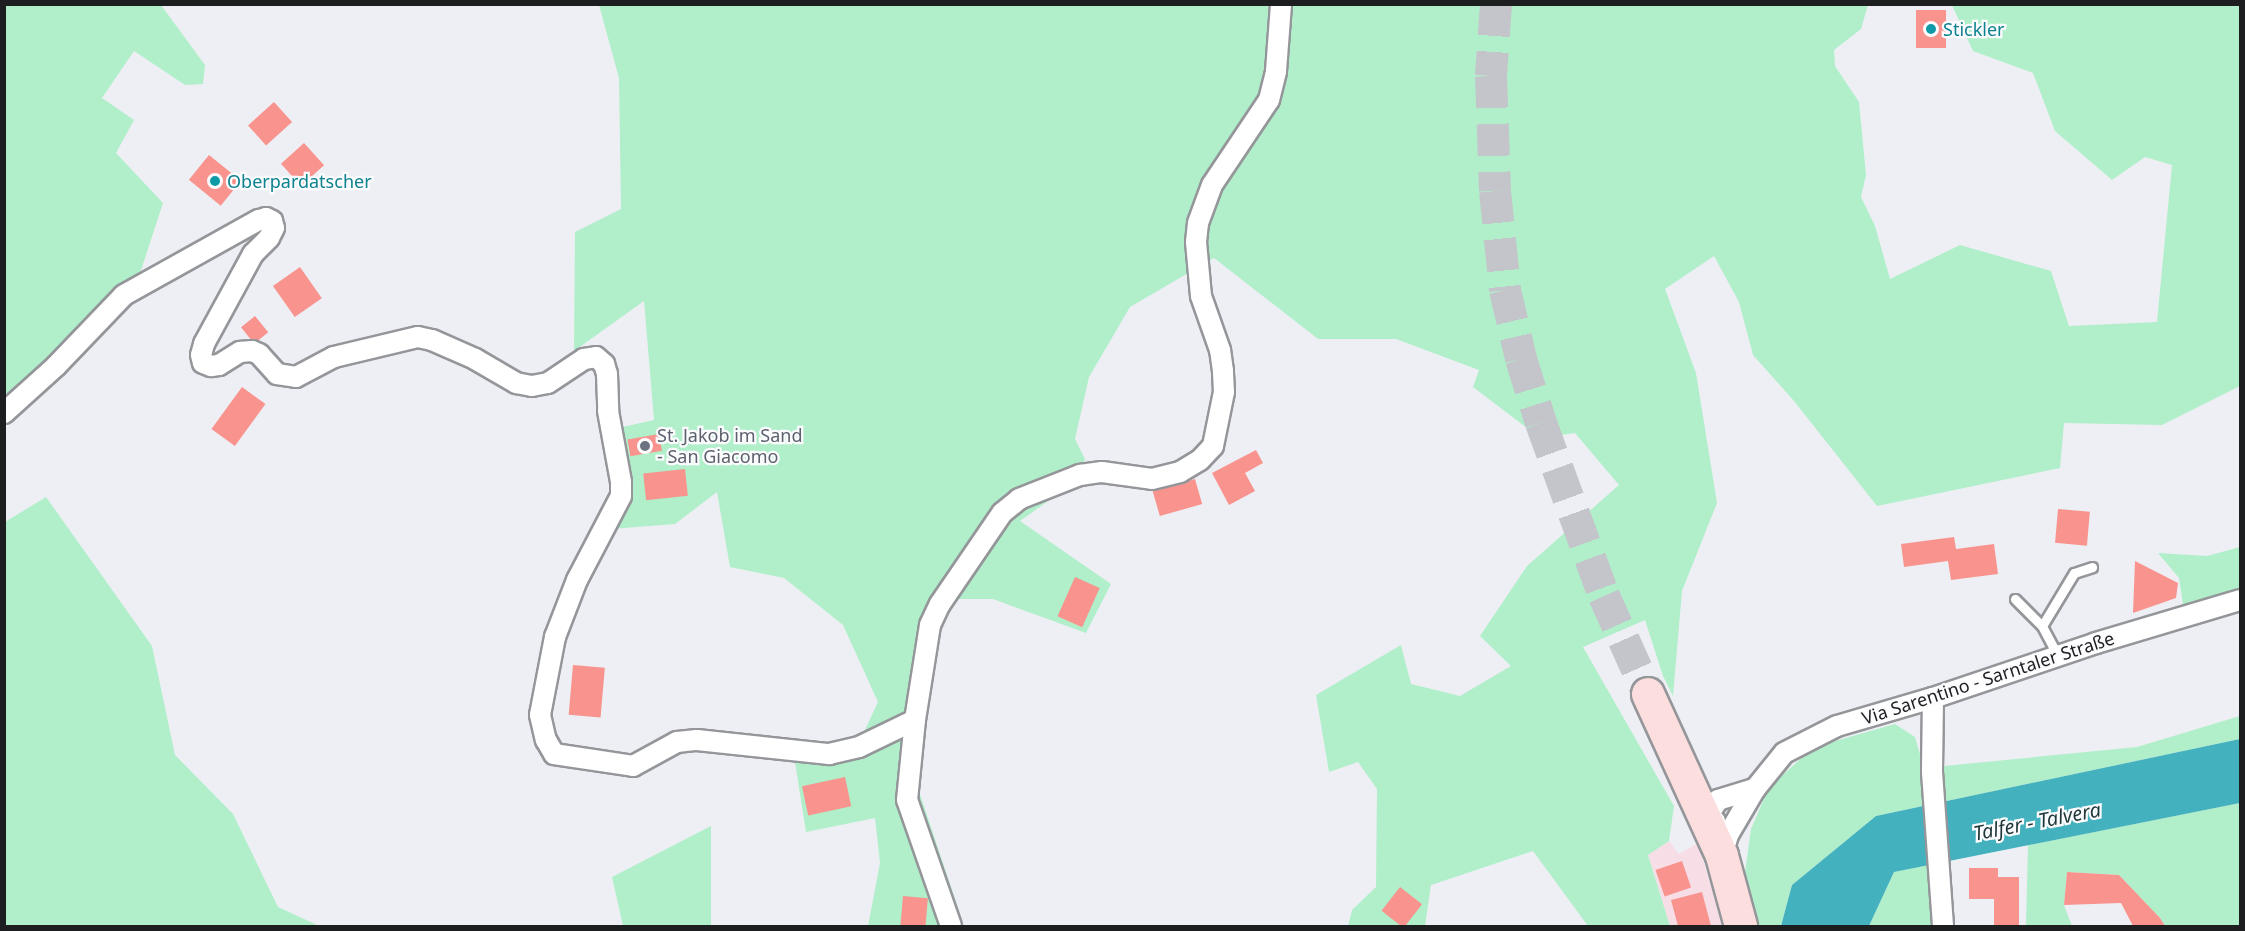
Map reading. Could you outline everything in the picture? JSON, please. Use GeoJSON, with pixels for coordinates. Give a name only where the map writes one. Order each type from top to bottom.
{"type":"FeatureCollection","features":[{"type":"Feature","properties":{"kind":"main road"},"geometry":{"type":"LineString","coordinates":[[1648,694],[1690,783],[1712,809],[1741,927]]}},
{"type":"Feature","properties":{"kind":"street"},"geometry":{"type":"LineString","coordinates":[[951,927],[907,800],[915,720],[930,626],[940,604],[1002,513],[1036,490],[1080,475],[1102,472],[1152,479],[1180,472],[1200,460],[1213,446],[1224,392],[1223,371],[1220,350],[1201,296],[1196,243],[1198,223],[1212,185],[1269,100],[1276,71],[1281,4]]}},
{"type":"Feature","properties":{"kind":"street"},"geometry":{"type":"LineString","coordinates":[[4,413],[56,366],[124,296],[266,218],[272,221],[274,228],[269,238],[253,254],[204,344],[202,363],[211,366],[219,365],[240,352],[252,351],[259,354],[277,374],[296,377],[334,357],[418,338],[432,340],[475,359],[516,383],[532,386],[548,383],[584,359],[596,357],[604,364],[607,374],[608,411],[621,482],[621,496],[577,580],[555,637],[540,715],[546,740],[554,754],[633,766],[677,742],[697,740],[830,754],[859,747],[915,720]]}},
{"type":"Feature","properties":{"kind":"street","name":"Via Sarentino - Sarntaler Straße"},"geometry":{"type":"LineString","coordinates":[[1722,856],[1728,835],[1755,789],[1784,753],[1838,726],[2241,600]]}},
{"type":"Feature","properties":{"kind":"street"},"geometry":{"type":"LineString","coordinates":[[1933,698],[1932,772],[1943,927]]}},
{"type":"Feature","properties":{"kind":"street"},"geometry":{"type":"LineString","coordinates":[[1737,821],[1721,823],[1712,809],[1755,789]]}},
{"type":"Feature","properties":{"kind":"lane"},"geometry":{"type":"LineString","coordinates":[[2042,626],[2074,573],[2092,567]]}},
{"type":"Feature","properties":{"kind":"lane"},"geometry":{"type":"LineString","coordinates":[[2015,598],[2042,626],[2058,656]]}},
{"type":"Feature","properties":{"kind":"shaded area"},"geometry":{"type":"Polygon","coordinates":[[[1669,841],[1679,854],[1698,843],[1723,926],[1670,926],[1648,854],[1669,841]]]}},
{"type":"Feature","properties":{"kind":"green space"},"geometry":{"type":"Polygon","coordinates":[[[5,5],[161,5],[205,65],[203,84],[185,85],[134,51],[102,98],[134,120],[116,153],[163,203],[131,301],[19,410],[5,391],[5,5]]]}},
{"type":"Feature","properties":{"kind":"green space"},"geometry":{"type":"Polygon","coordinates":[[[599,5],[1868,5],[1861,29],[1834,50],[1835,66],[1859,102],[1866,175],[1861,197],[1875,226],[1890,279],[1960,245],[2051,271],[2069,326],[2157,322],[2172,165],[2145,157],[2112,180],[2055,131],[2033,73],[1973,51],[1952,5],[2240,5],[2240,386],[2162,425],[2064,423],[2060,468],[1877,506],[1794,401],[1753,355],[1739,302],[1714,256],[1665,289],[1696,373],[1717,503],[1682,591],[1673,696],[1663,676],[1645,620],[1583,647],[1674,806],[1669,841],[1648,855],[1670,926],[1588,926],[1533,851],[1431,885],[1425,926],[1348,926],[1352,910],[1376,887],[1377,789],[1358,762],[1329,772],[1316,695],[1401,645],[1411,684],[1460,696],[1511,666],[1480,636],[1527,566],[1619,485],[1575,433],[1540,438],[1473,387],[1479,370],[1396,339],[1318,339],[1214,258],[1130,307],[1089,377],[1075,439],[1085,459],[1075,482],[1020,521],[1111,584],[1086,633],[993,599],[956,599],[939,632],[917,785],[964,926],[868,926],[880,863],[875,818],[806,832],[794,756],[859,743],[878,702],[843,625],[784,578],[730,567],[717,492],[675,524],[598,530],[616,477],[600,432],[654,420],[644,301],[574,351],[575,232],[621,209],[619,78],[599,5]]]}},
{"type":"Feature","properties":{"kind":"green space"},"geometry":{"type":"Polygon","coordinates":[[[46,497],[152,646],[175,755],[233,814],[278,907],[319,926],[5,926],[5,522],[46,497]]]}},
{"type":"Feature","properties":{"kind":"green space"},"geometry":{"type":"Polygon","coordinates":[[[2240,547],[2240,600],[2185,617],[2179,578],[2158,553],[2207,556],[2240,547]]]}},
{"type":"Feature","properties":{"kind":"green space"},"geometry":{"type":"Polygon","coordinates":[[[2240,716],[2240,739],[1876,816],[1792,885],[1781,926],[1753,926],[1744,879],[1751,829],[1769,787],[1814,747],[1895,724],[1915,737],[1924,768],[2137,747],[2240,716]]]}},
{"type":"Feature","properties":{"kind":"green space"},"geometry":{"type":"Polygon","coordinates":[[[2240,803],[2240,926],[2165,926],[2119,875],[2067,872],[2064,905],[2072,926],[2026,926],[2028,845],[2240,803]]]}},
{"type":"Feature","properties":{"kind":"green space"},"geometry":{"type":"Polygon","coordinates":[[[711,826],[711,926],[623,926],[612,877],[711,826]]]}},
{"type":"Feature","properties":{"kind":"green space"},"geometry":{"type":"Polygon","coordinates":[[[1928,865],[1933,926],[1869,926],[1894,872],[1928,865]]]}},
{"type":"Feature","properties":{"kind":"water","name":"Talfer - Talvera"},"geometry":{"type":"Polygon","coordinates":[[[2240,739],[2240,803],[1894,872],[1869,926],[1781,926],[1792,885],[1876,816],[2240,739]]]}},
{"type":"Feature","properties":{"kind":"building","name":"Stickler"},"geometry":{"type":"Polygon","coordinates":[[[1916,10],[1946,10],[1946,48],[1916,48],[1916,10]]]}},
{"type":"Feature","properties":{"kind":"building"},"geometry":{"type":"Polygon","coordinates":[[[274,102],[292,122],[266,145],[248,125],[274,102]]]}},
{"type":"Feature","properties":{"kind":"building"},"geometry":{"type":"Polygon","coordinates":[[[304,143],[324,165],[301,186],[281,164],[304,143]]]}},
{"type":"Feature","properties":{"kind":"building","name":"Oberpardatscher"},"geometry":{"type":"Polygon","coordinates":[[[209,155],[241,181],[221,206],[189,180],[209,155]]]}},
{"type":"Feature","properties":{"kind":"building"},"geometry":{"type":"Polygon","coordinates":[[[300,267],[322,298],[295,317],[273,286],[300,267]]]}},
{"type":"Feature","properties":{"kind":"building"},"geometry":{"type":"Polygon","coordinates":[[[255,316],[268,332],[254,344],[241,327],[255,316]]]}},
{"type":"Feature","properties":{"kind":"building"},"geometry":{"type":"Polygon","coordinates":[[[242,387],[265,404],[235,446],[211,429],[242,387]]]}},
{"type":"Feature","properties":{"kind":"building","name":"St. Jakob im Sand - San Giacomo"},"geometry":{"type":"Polygon","coordinates":[[[659,434],[662,451],[630,456],[627,440],[659,434]]]}},
{"type":"Feature","properties":{"kind":"building"},"geometry":{"type":"Polygon","coordinates":[[[1256,450],[1263,463],[1245,473],[1255,491],[1229,505],[1212,473],[1256,450]]]}},
{"type":"Feature","properties":{"kind":"building"},"geometry":{"type":"Polygon","coordinates":[[[685,469],[688,496],[646,500],[643,473],[685,469]]]}},
{"type":"Feature","properties":{"kind":"building"},"geometry":{"type":"Polygon","coordinates":[[[1195,479],[1202,504],[1160,516],[1153,491],[1195,479]]]}},
{"type":"Feature","properties":{"kind":"building"},"geometry":{"type":"Polygon","coordinates":[[[2058,509],[2090,512],[2087,546],[2055,543],[2058,509]]]}},
{"type":"Feature","properties":{"kind":"building"},"geometry":{"type":"Polygon","coordinates":[[[1954,537],[1956,549],[1994,544],[1998,574],[1951,580],[1948,561],[1904,567],[1901,544],[1954,537]]]}},
{"type":"Feature","properties":{"kind":"building"},"geometry":{"type":"Polygon","coordinates":[[[2135,561],[2178,583],[2176,598],[2133,613],[2135,561]]]}},
{"type":"Feature","properties":{"kind":"building"},"geometry":{"type":"Polygon","coordinates":[[[1075,577],[1100,588],[1082,627],[1058,616],[1075,577]]]}},
{"type":"Feature","properties":{"kind":"building"},"geometry":{"type":"Polygon","coordinates":[[[573,665],[605,668],[601,718],[569,715],[573,665]]]}},
{"type":"Feature","properties":{"kind":"building"},"geometry":{"type":"Polygon","coordinates":[[[845,777],[851,806],[808,815],[802,786],[845,777]]]}},
{"type":"Feature","properties":{"kind":"building"},"geometry":{"type":"Polygon","coordinates":[[[1682,861],[1691,887],[1665,897],[1656,870],[1682,861]]]}},
{"type":"Feature","properties":{"kind":"building"},"geometry":{"type":"Polygon","coordinates":[[[1969,868],[1998,868],[1998,877],[2019,877],[2019,926],[1994,926],[1994,899],[1969,899],[1969,868]]]}},
{"type":"Feature","properties":{"kind":"building"},"geometry":{"type":"Polygon","coordinates":[[[2067,872],[2119,875],[2165,926],[2133,926],[2121,903],[2064,905],[2067,872]]]}},
{"type":"Feature","properties":{"kind":"building"},"geometry":{"type":"Polygon","coordinates":[[[1400,887],[1422,904],[1405,926],[1401,926],[1382,911],[1400,887]]]}},
{"type":"Feature","properties":{"kind":"building"},"geometry":{"type":"Polygon","coordinates":[[[1702,892],[1711,926],[1678,926],[1671,900],[1702,892]]]}},
{"type":"Feature","properties":{"kind":"building"},"geometry":{"type":"Polygon","coordinates":[[[903,896],[928,898],[925,926],[900,926],[903,896]]]}},
{"type":"Feature","properties":{"kind":"tunnel"},"geometry":{"type":"LineString","coordinates":[[1496,4],[1491,76],[1495,191],[1505,290],[1521,359],[1541,423],[1604,596],[1648,694]]}},
{"type":"Feature","properties":{"kind":"place","name":"Stickler"},"geometry":{"type":"Point","coordinates":[1931,29]}},
{"type":"Feature","properties":{"kind":"place","name":"Oberpardatscher"},"geometry":{"type":"Point","coordinates":[215,181]}},
{"type":"Feature","properties":{"kind":"place","name":"St. Jakob im Sand - San Giacomo"},"geometry":{"type":"Point","coordinates":[645,446]}}]}
